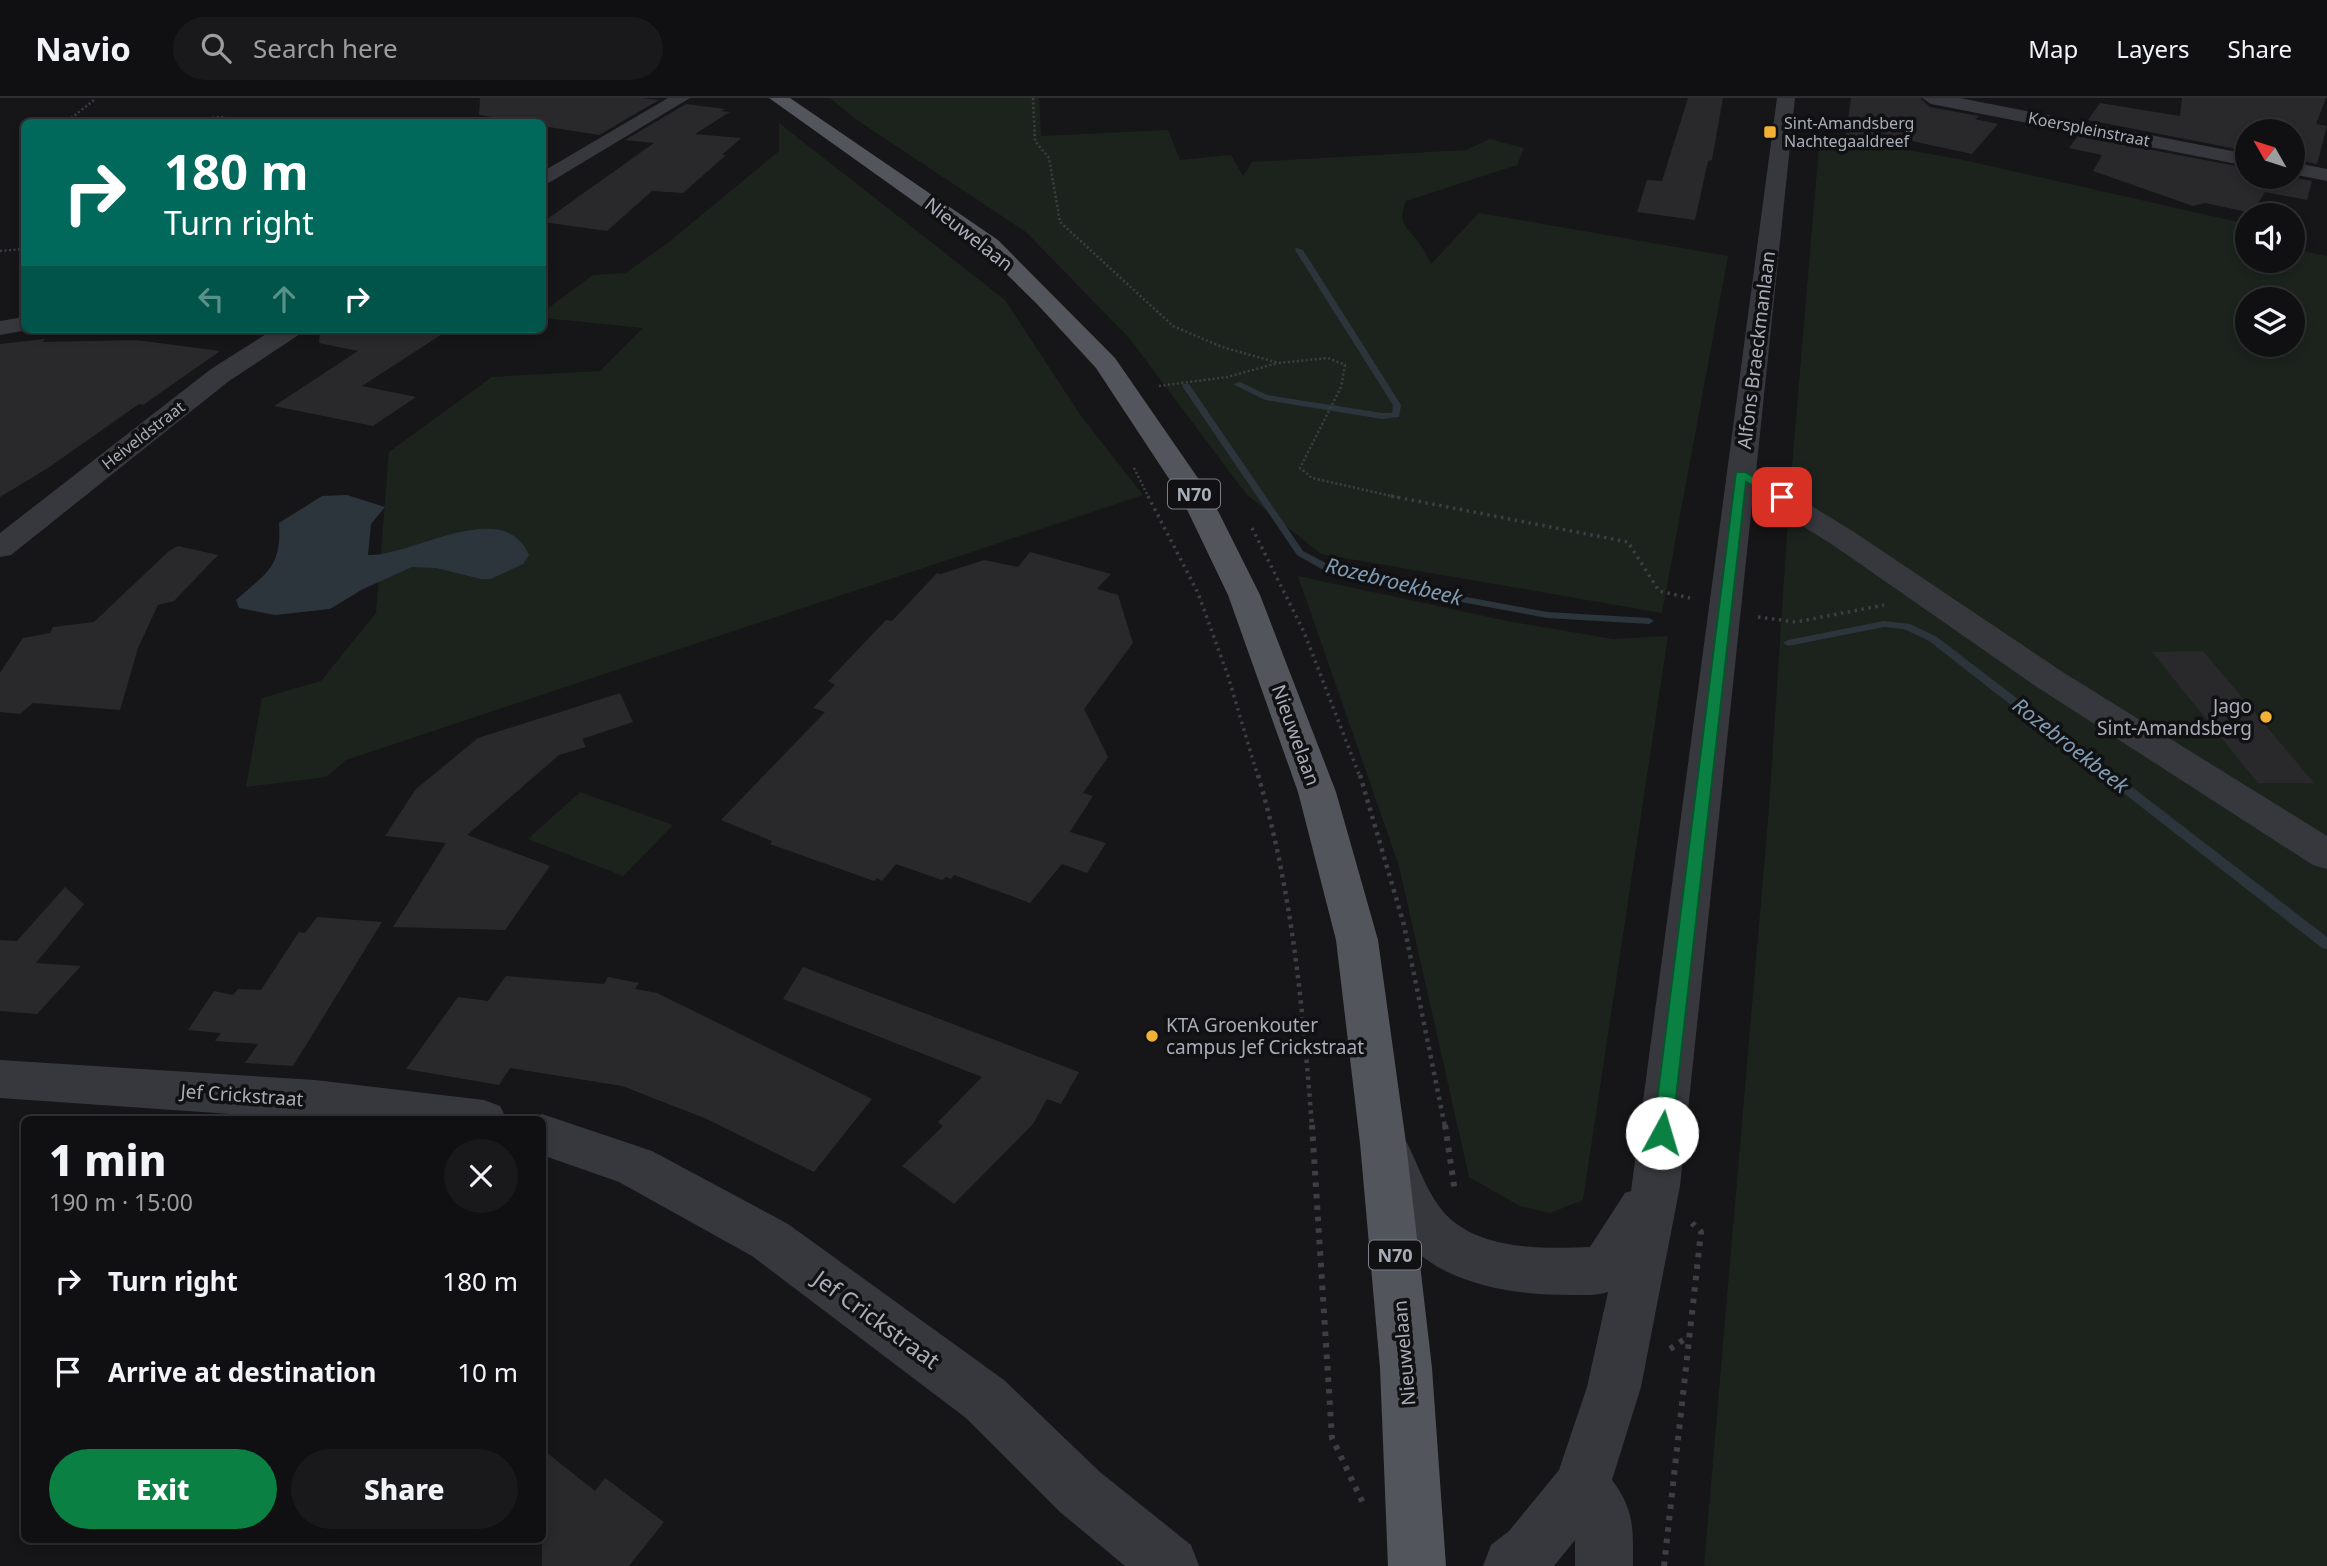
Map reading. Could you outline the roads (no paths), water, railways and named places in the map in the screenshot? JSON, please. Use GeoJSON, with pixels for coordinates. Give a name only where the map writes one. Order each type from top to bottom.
{"type":"FeatureCollection","features":[{"type":"Feature","properties":{"kind":"main road","name":"Nieuwelaan"},"geometry":{"type":"LineString","coordinates":[[778,98],[999,254],[1106,363],[1196,497],[1244,595],[1317,792],[1357,940],[1383,1143],[1406,1368],[1417,1566]]}},
{"type":"Feature","properties":{"kind":"street"},"geometry":{"type":"LineString","coordinates":[[546,179],[681,98]]}},
{"type":"Feature","properties":{"kind":"street","name":"Alfons Braeckmanlaan"},"geometry":{"type":"LineString","coordinates":[[1512,1566],[1529,1551],[1582,1487],[1614,1387],[1656,1186],[1786,98]]}},
{"type":"Feature","properties":{"kind":"street","name":"Koerspleinstraat"},"geometry":{"type":"LineString","coordinates":[[1931,98],[2235,157]]}},
{"type":"Feature","properties":{"kind":"street"},"geometry":{"type":"LineString","coordinates":[[2305,171],[2327,175]]}},
{"type":"Feature","properties":{"kind":"street"},"geometry":{"type":"LineString","coordinates":[[0,328],[21,324]]}},
{"type":"Feature","properties":{"kind":"street","name":"Heiveldstraat"},"geometry":{"type":"LineString","coordinates":[[0,548],[220,375],[284,333]]}},
{"type":"Feature","properties":{"kind":"street"},"geometry":{"type":"LineString","coordinates":[[1741,475],[1802,509],[2010,653],[2181,762],[2242,797],[2327,855]]}},
{"type":"Feature","properties":{"kind":"street","name":"Jef Crickstraat"},"geometry":{"type":"LineString","coordinates":[[0,1079],[314,1100],[450,1116]]}},
{"type":"Feature","properties":{"kind":"street","name":"Jef Crickstraat"},"geometry":{"type":"LineString","coordinates":[[546,1135],[635,1166],[770,1240],[985,1399],[1080,1492],[1170,1566]]}},
{"type":"Feature","properties":{"kind":"street","name":"Alfons Braeckmanlaan"},"geometry":{"type":"LineString","coordinates":[[1383,1143],[1425,1227],[1473,1260],[1545,1272],[1604,1270],[1656,1186]]}},
{"type":"Feature","properties":{"kind":"street"},"geometry":{"type":"LineString","coordinates":[[1582,1487],[1604,1516],[1604,1566]]}},
{"type":"Feature","properties":{"kind":"waterway","name":"Rozebroekbeek"},"geometry":{"type":"LineString","coordinates":[[1237,384],[1265,397],[1382,416],[1396,415],[1397,405],[1299,250]]}},
{"type":"Feature","properties":{"kind":"waterway","name":"Rozebroekbeek"},"geometry":{"type":"LineString","coordinates":[[1186,386],[1300,553],[1329,569],[1412,590],[1547,615],[1649,621]]}},
{"type":"Feature","properties":{"kind":"waterway","name":"Rozebroekbeek"},"geometry":{"type":"LineString","coordinates":[[1788,643],[1884,624],[1906,626],[1933,639],[2327,944]]}},
{"type":"Feature","properties":{"kind":"place","name":"Sint-Amandsberg Nachtegaaldreef"},"geometry":{"type":"Point","coordinates":[1770,132]}},
{"type":"Feature","properties":{"kind":"place","name":"Jago Sint-Amandsberg"},"geometry":{"type":"Point","coordinates":[2266,717]}},
{"type":"Feature","properties":{"kind":"place","name":"KTA Groenkouter campus Jef Crickstraat"},"geometry":{"type":"Point","coordinates":[1152,1036]}}]}
